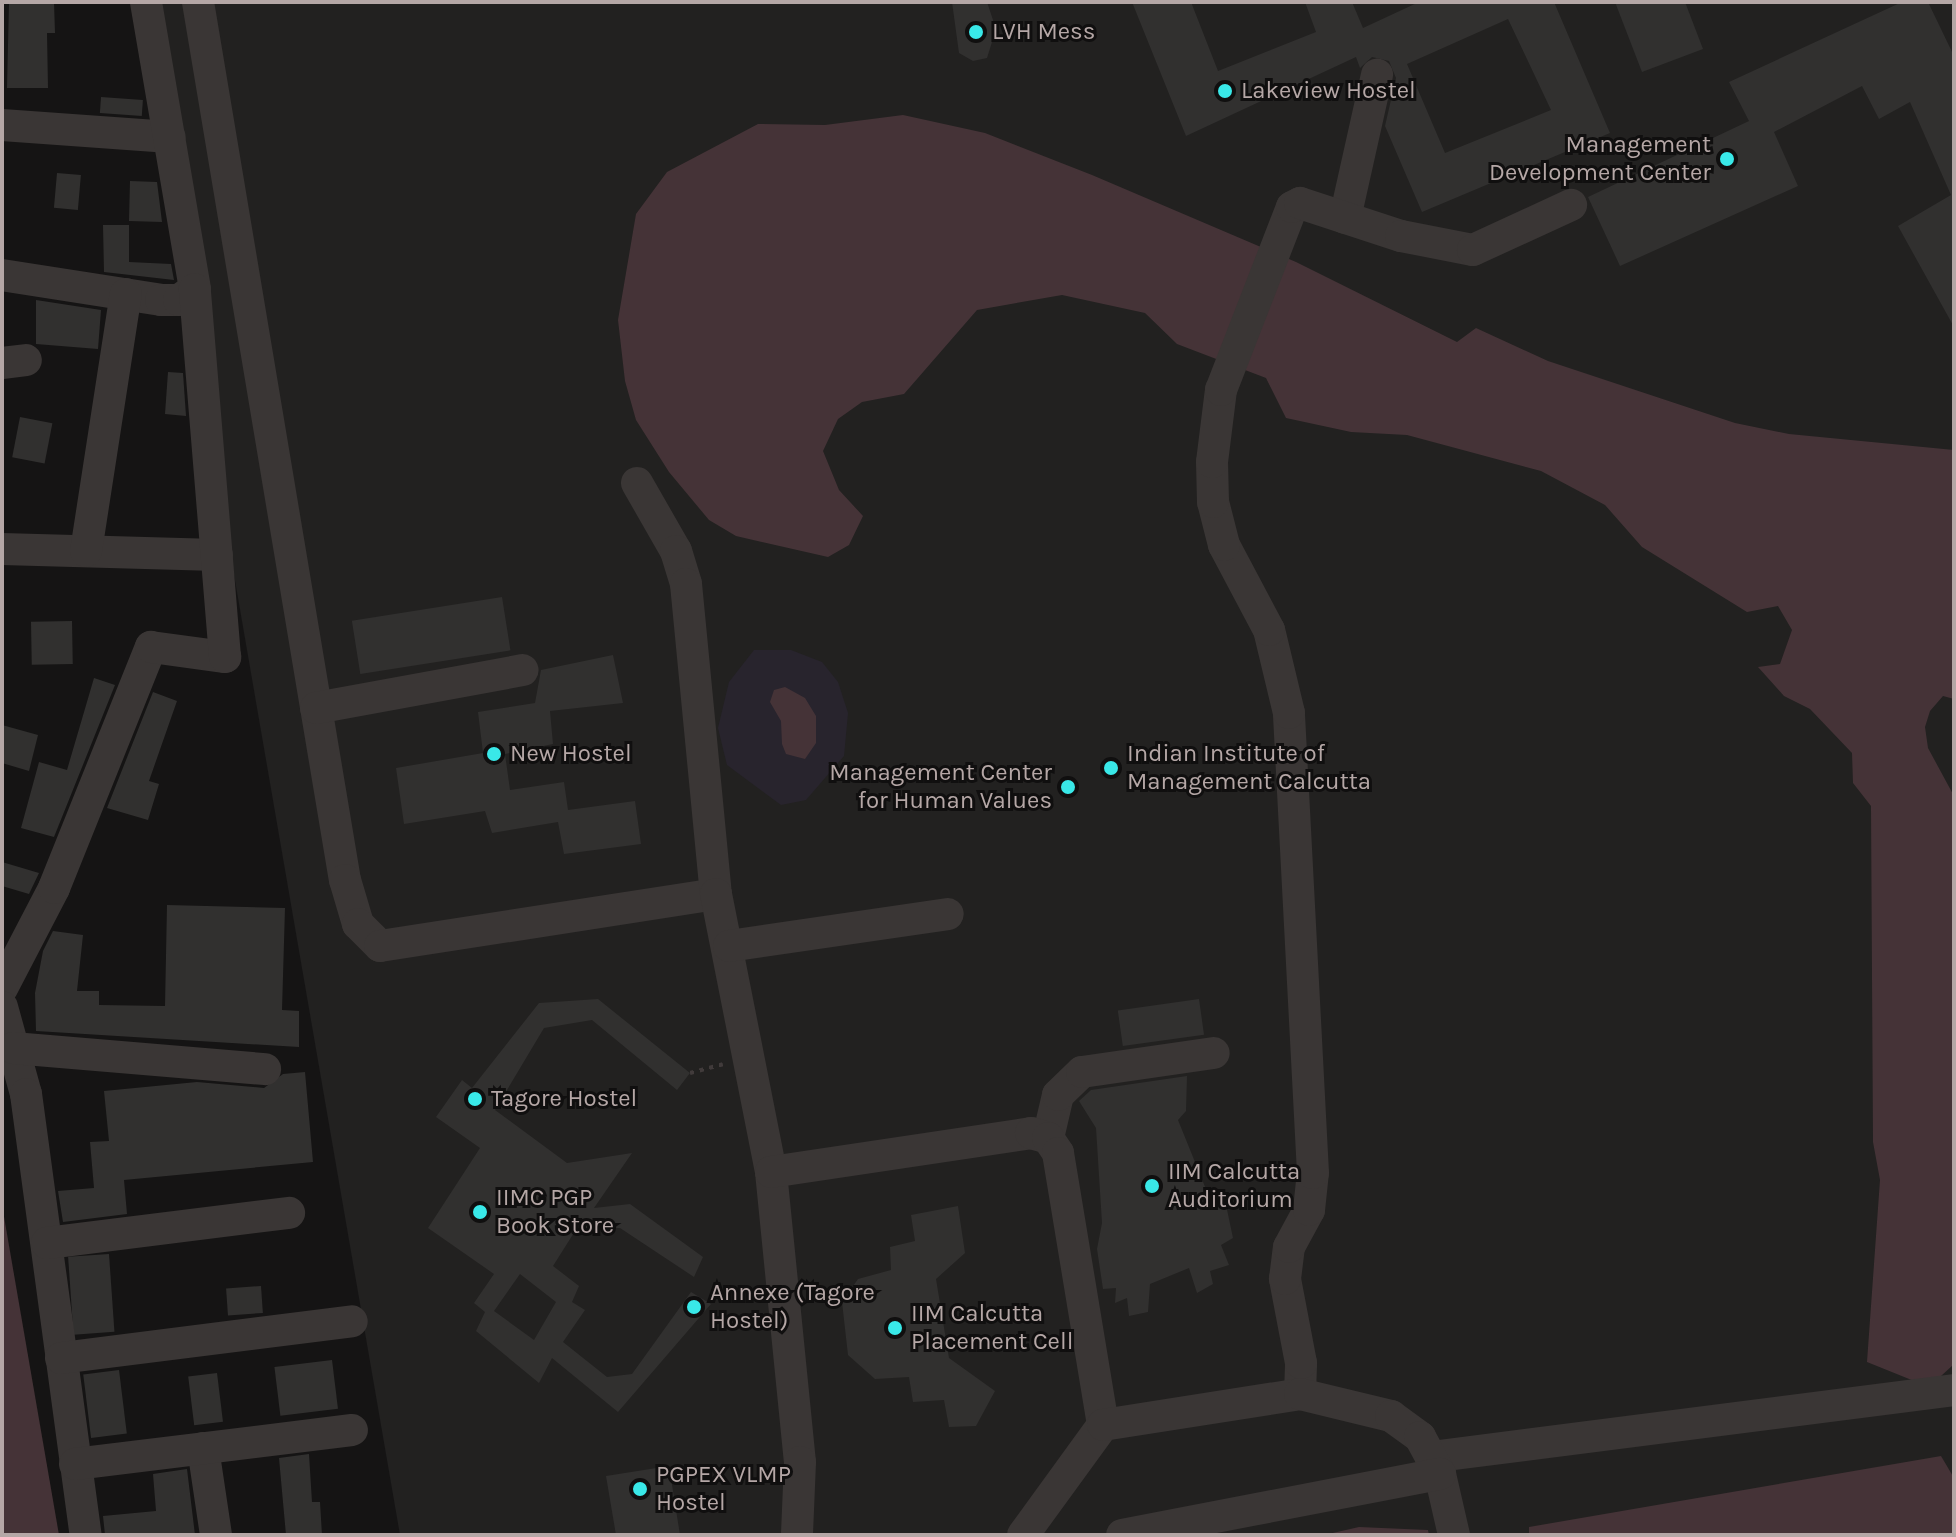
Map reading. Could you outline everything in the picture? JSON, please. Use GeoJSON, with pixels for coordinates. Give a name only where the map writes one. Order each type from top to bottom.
{"type":"FeatureCollection","features":[{"type":"Feature","properties":{"kind":"street"},"geometry":{"type":"LineString","coordinates":[[2,988],[54,888],[151,647],[225,657],[195,289],[146,2]]}},
{"type":"Feature","properties":{"kind":"street"},"geometry":{"type":"LineString","coordinates":[[198,2],[350,906],[358,924],[380,946],[716,894]]}},
{"type":"Feature","properties":{"kind":"street"},"geometry":{"type":"LineString","coordinates":[[1345,218],[1377,75]]}},
{"type":"Feature","properties":{"kind":"street"},"geometry":{"type":"LineString","coordinates":[[2,125],[170,137]]}},
{"type":"Feature","properties":{"kind":"street"},"geometry":{"type":"LineString","coordinates":[[1300,1394],[1301,1363],[1285,1279],[1289,1247],[1309,1210],[1313,1173],[1289,713],[1269,630],[1224,545],[1213,502],[1212,462],[1221,390],[1292,207],[1300,203],[1345,218],[1473,250],[1571,205]]}},
{"type":"Feature","properties":{"kind":"street"},"geometry":{"type":"LineString","coordinates":[[2,275],[179,300],[195,289]]}},
{"type":"Feature","properties":{"kind":"street"},"geometry":{"type":"LineString","coordinates":[[86,551],[126,294]]}},
{"type":"Feature","properties":{"kind":"street"},"geometry":{"type":"LineString","coordinates":[[637,483],[676,551],[686,584],[716,894],[729,946],[771,1172],[800,1462],[797,1535]]}},
{"type":"Feature","properties":{"kind":"street"},"geometry":{"type":"LineString","coordinates":[[2,549],[217,555]]}},
{"type":"Feature","properties":{"kind":"street"},"geometry":{"type":"LineString","coordinates":[[316,708],[523,670]]}},
{"type":"Feature","properties":{"kind":"street"},"geometry":{"type":"LineString","coordinates":[[729,946],[948,914]]}},
{"type":"Feature","properties":{"kind":"street"},"geometry":{"type":"LineString","coordinates":[[2,1007],[26,1094],[86,1535]]}},
{"type":"Feature","properties":{"kind":"street"},"geometry":{"type":"LineString","coordinates":[[13,1048],[265,1069]]}},
{"type":"Feature","properties":{"kind":"street"},"geometry":{"type":"LineString","coordinates":[[1048,1138],[1058,1095],[1068,1080],[1082,1072],[1214,1053]]}},
{"type":"Feature","properties":{"kind":"street"},"geometry":{"type":"LineString","coordinates":[[771,1172],[1031,1133],[1048,1138],[1058,1153],[1103,1425]]}},
{"type":"Feature","properties":{"kind":"street"},"geometry":{"type":"LineString","coordinates":[[47,1243],[289,1213]]}},
{"type":"Feature","properties":{"kind":"street"},"geometry":{"type":"LineString","coordinates":[[61,1358],[352,1321]]}},
{"type":"Feature","properties":{"kind":"street"},"geometry":{"type":"LineString","coordinates":[[1122,1535],[1436,1465],[1954,1390]]}},
{"type":"Feature","properties":{"kind":"street"},"geometry":{"type":"LineString","coordinates":[[1023,1535],[1103,1425],[1300,1394],[1391,1416],[1420,1437],[1436,1465],[1454,1535]]}},
{"type":"Feature","properties":{"kind":"street"},"geometry":{"type":"LineString","coordinates":[[75,1464],[352,1430]]}},
{"type":"Feature","properties":{"kind":"street"},"geometry":{"type":"LineString","coordinates":[[203,1448],[216,1535]]}},
{"type":"Feature","properties":{"kind":"shaded area","name":"Indian Institute of Management Calcutta"},"geometry":{"type":"Polygon","coordinates":[[[135,2],[1954,2],[1954,1535],[400,1535],[135,2]]]}},
{"type":"Feature","properties":{"kind":"shaded area"},"geometry":{"type":"Polygon","coordinates":[[[903,115],[985,133],[1092,175],[1296,262],[1457,342],[1476,328],[1548,361],[1735,423],[1789,434],[1954,450],[1954,699],[1943,696],[1930,711],[1925,727],[1928,748],[1954,796],[1953,1365],[1929,1387],[1867,1362],[1880,1180],[1873,1142],[1871,806],[1853,783],[1852,753],[1810,709],[1784,696],[1758,667],[1780,664],[1792,630],[1778,606],[1747,612],[1642,547],[1605,505],[1541,471],[1407,435],[1351,432],[1286,418],[1266,378],[1177,344],[1145,313],[1062,295],[977,310],[904,394],[862,402],[838,419],[823,451],[839,490],[863,516],[849,545],[828,557],[736,536],[709,520],[669,472],[636,420],[625,381],[618,320],[636,214],[667,172],[758,124],[825,125],[903,115]]]}},
{"type":"Feature","properties":{"kind":"shaded area"},"geometry":{"type":"Polygon","coordinates":[[[754,650],[791,650],[822,662],[838,682],[848,713],[844,756],[806,800],[781,805],[727,765],[718,728],[729,682],[754,650]]]}},
{"type":"Feature","properties":{"kind":"shaded area"},"geometry":{"type":"Polygon","coordinates":[[[785,687],[805,698],[816,716],[816,743],[805,759],[786,754],[782,744],[781,721],[770,702],[774,690],[785,687]]]}},
{"type":"Feature","properties":{"kind":"shaded area"},"geometry":{"type":"Polygon","coordinates":[[[2,1205],[59,1535],[2,1535],[2,1205]]]}},
{"type":"Feature","properties":{"kind":"shaded area"},"geometry":{"type":"Polygon","coordinates":[[[1941,1456],[1954,1478],[1954,1535],[1529,1535],[1529,1527],[1941,1456]]]}},
{"type":"Feature","properties":{"kind":"shaded area"},"geometry":{"type":"Polygon","coordinates":[[[1359,1527],[1428,1530],[1429,1535],[1324,1535],[1359,1527]]]}},
{"type":"Feature","properties":{"kind":"building"},"geometry":{"type":"Polygon","coordinates":[[[54,2],[55,33],[47,33],[48,88],[7,88],[9,3],[54,2]]]}},
{"type":"Feature","properties":{"kind":"building","name":"LVH Mess"},"geometry":{"type":"Polygon","coordinates":[[[952,2],[987,2],[996,29],[987,58],[973,61],[959,53],[952,2]]]}},
{"type":"Feature","properties":{"kind":"building","name":"Lakeview Hostel"},"geometry":{"type":"Polygon","coordinates":[[[1132,2],[1191,2],[1218,71],[1316,32],[1305,2],[1352,2],[1363,28],[1419,2],[1554,2],[1610,133],[1422,212],[1385,126],[1396,78],[1389,61],[1372,57],[1360,68],[1356,57],[1186,136],[1132,2]],[[1508,19],[1407,64],[1445,153],[1551,110],[1508,19]]]}},
{"type":"Feature","properties":{"kind":"building"},"geometry":{"type":"Polygon","coordinates":[[[1615,2],[1685,2],[1703,49],[1642,72],[1615,2]]]}},
{"type":"Feature","properties":{"kind":"building","name":"Management Development Center"},"geometry":{"type":"Polygon","coordinates":[[[1902,2],[1928,2],[1954,56],[1954,327],[1898,226],[1951,195],[1910,102],[1879,119],[1862,86],[1774,132],[1798,186],[1620,266],[1588,197],[1749,121],[1729,82],[1902,2]]]}},
{"type":"Feature","properties":{"kind":"building"},"geometry":{"type":"Polygon","coordinates":[[[101,97],[143,100],[142,116],[100,113],[101,97]]]}},
{"type":"Feature","properties":{"kind":"building"},"geometry":{"type":"Polygon","coordinates":[[[57,173],[81,175],[78,210],[54,208],[57,173]]]}},
{"type":"Feature","properties":{"kind":"building"},"geometry":{"type":"Polygon","coordinates":[[[130,181],[157,182],[162,222],[129,221],[130,181]]]}},
{"type":"Feature","properties":{"kind":"building"},"geometry":{"type":"Polygon","coordinates":[[[103,225],[129,225],[129,262],[171,264],[174,280],[104,272],[103,225]]]}},
{"type":"Feature","properties":{"kind":"building"},"geometry":{"type":"Polygon","coordinates":[[[36,300],[101,310],[98,349],[36,344],[36,300]]]}},
{"type":"Feature","properties":{"kind":"building"},"geometry":{"type":"Polygon","coordinates":[[[168,372],[183,373],[186,416],[165,414],[168,372]]]}},
{"type":"Feature","properties":{"kind":"building"},"geometry":{"type":"Polygon","coordinates":[[[20,417],[52,423],[45,464],[12,457],[20,417]]]}},
{"type":"Feature","properties":{"kind":"building"},"geometry":{"type":"Polygon","coordinates":[[[502,597],[510,650],[360,674],[352,621],[502,597]]]}},
{"type":"Feature","properties":{"kind":"building"},"geometry":{"type":"Polygon","coordinates":[[[72,621],[73,664],[32,665],[31,622],[72,621]]]}},
{"type":"Feature","properties":{"kind":"building","name":"New Hostel"},"geometry":{"type":"Polygon","coordinates":[[[613,655],[623,703],[550,711],[553,744],[505,754],[510,790],[564,782],[568,810],[635,801],[641,844],[564,854],[558,822],[492,833],[485,811],[404,824],[396,768],[483,753],[478,712],[535,703],[541,670],[613,655]]]}},
{"type":"Feature","properties":{"kind":"building"},"geometry":{"type":"Polygon","coordinates":[[[94,678],[115,685],[54,837],[21,828],[39,762],[67,770],[94,678]]]}},
{"type":"Feature","properties":{"kind":"building"},"geometry":{"type":"Polygon","coordinates":[[[153,692],[177,701],[149,781],[159,784],[148,820],[107,808],[153,692]]]}},
{"type":"Feature","properties":{"kind":"building"},"geometry":{"type":"Polygon","coordinates":[[[2,725],[38,735],[29,771],[2,763],[2,725]]]}},
{"type":"Feature","properties":{"kind":"building"},"geometry":{"type":"Polygon","coordinates":[[[2,862],[39,873],[29,894],[2,886],[2,862]]]}},
{"type":"Feature","properties":{"kind":"building"},"geometry":{"type":"Polygon","coordinates":[[[167,905],[285,908],[282,1010],[299,1011],[299,1047],[36,1031],[35,993],[43,951],[53,931],[83,935],[77,991],[99,991],[99,1005],[165,1006],[167,905]]]}},
{"type":"Feature","properties":{"kind":"building"},"geometry":{"type":"Polygon","coordinates":[[[598,999],[690,1073],[677,1090],[592,1020],[544,1028],[495,1110],[567,1163],[632,1153],[594,1208],[630,1204],[703,1257],[694,1277],[620,1228],[577,1228],[553,1266],[579,1286],[572,1302],[585,1310],[563,1342],[607,1377],[632,1374],[691,1292],[711,1304],[618,1412],[552,1358],[539,1383],[476,1331],[485,1312],[474,1303],[494,1274],[428,1228],[480,1148],[436,1117],[462,1080],[472,1088],[539,1003],[598,999]],[[520,1274],[494,1311],[534,1340],[556,1302],[520,1274]]]}},
{"type":"Feature","properties":{"kind":"building"},"geometry":{"type":"Polygon","coordinates":[[[1199,999],[1204,1035],[1123,1046],[1118,1010],[1199,999]]]}},
{"type":"Feature","properties":{"kind":"building"},"geometry":{"type":"Polygon","coordinates":[[[305,1072],[313,1162],[124,1180],[127,1214],[63,1222],[58,1191],[94,1188],[90,1142],[109,1141],[104,1091],[197,1082],[264,1088],[283,1074],[305,1072]]]}},
{"type":"Feature","properties":{"kind":"building","name":"IIM Calcutta Auditorium"},"geometry":{"type":"Polygon","coordinates":[[[1187,1076],[1186,1111],[1178,1120],[1212,1204],[1225,1200],[1233,1238],[1221,1245],[1229,1265],[1210,1271],[1213,1284],[1197,1293],[1189,1268],[1150,1284],[1148,1312],[1129,1316],[1127,1298],[1115,1303],[1116,1288],[1103,1289],[1097,1249],[1102,1223],[1096,1128],[1079,1101],[1091,1090],[1187,1076]]]}},
{"type":"Feature","properties":{"kind":"building","name":"IIM Calcutta Placement Cell"},"geometry":{"type":"Polygon","coordinates":[[[958,1206],[965,1253],[936,1279],[949,1358],[995,1391],[976,1426],[949,1427],[944,1400],[913,1402],[909,1377],[875,1379],[848,1355],[842,1302],[858,1279],[891,1270],[890,1247],[915,1241],[911,1215],[958,1206]]]}},
{"type":"Feature","properties":{"kind":"building"},"geometry":{"type":"Polygon","coordinates":[[[109,1254],[114,1332],[74,1335],[68,1257],[109,1254]]]}},
{"type":"Feature","properties":{"kind":"building"},"geometry":{"type":"Polygon","coordinates":[[[261,1286],[263,1313],[228,1315],[226,1288],[261,1286]]]}},
{"type":"Feature","properties":{"kind":"building"},"geometry":{"type":"Polygon","coordinates":[[[332,1360],[338,1409],[280,1416],[274,1367],[332,1360]]]}},
{"type":"Feature","properties":{"kind":"building"},"geometry":{"type":"Polygon","coordinates":[[[119,1370],[127,1434],[91,1438],[83,1374],[119,1370]]]}},
{"type":"Feature","properties":{"kind":"building"},"geometry":{"type":"Polygon","coordinates":[[[217,1373],[223,1422],[194,1425],[188,1377],[217,1373]]]}},
{"type":"Feature","properties":{"kind":"building"},"geometry":{"type":"Polygon","coordinates":[[[309,1454],[312,1502],[320,1502],[322,1535],[286,1535],[279,1458],[309,1454]]]}},
{"type":"Feature","properties":{"kind":"building","name":"PGPEX VLMP Hostel"},"geometry":{"type":"Polygon","coordinates":[[[669,1466],[680,1535],[616,1535],[606,1476],[669,1466]]]}},
{"type":"Feature","properties":{"kind":"building"},"geometry":{"type":"Polygon","coordinates":[[[187,1469],[195,1535],[105,1535],[103,1516],[156,1511],[153,1474],[187,1469]]]}},
{"type":"Feature","properties":{"kind":"place","name":"LVH Mess"},"geometry":{"type":"Point","coordinates":[976,32]}},
{"type":"Feature","properties":{"kind":"place","name":"Lakeview Hostel"},"geometry":{"type":"Point","coordinates":[1225,91]}},
{"type":"Feature","properties":{"kind":"place","name":"Management Development Center"},"geometry":{"type":"Point","coordinates":[1727,159]}},
{"type":"Feature","properties":{"kind":"place","name":"New Hostel"},"geometry":{"type":"Point","coordinates":[494,754]}},
{"type":"Feature","properties":{"kind":"place","name":"Indian Institute of Management Calcutta"},"geometry":{"type":"Point","coordinates":[1111,768]}},
{"type":"Feature","properties":{"kind":"place","name":"Management Center for Human Values"},"geometry":{"type":"Point","coordinates":[1068,787]}},
{"type":"Feature","properties":{"kind":"place","name":"Tagore Hostel"},"geometry":{"type":"Point","coordinates":[475,1099]}},
{"type":"Feature","properties":{"kind":"place","name":"IIM Calcutta Auditorium"},"geometry":{"type":"Point","coordinates":[1152,1186]}},
{"type":"Feature","properties":{"kind":"place","name":"IIMC PGP Book Store"},"geometry":{"type":"Point","coordinates":[480,1212]}},
{"type":"Feature","properties":{"kind":"place","name":"Annexe (Tagore Hostel)"},"geometry":{"type":"Point","coordinates":[694,1307]}},
{"type":"Feature","properties":{"kind":"place","name":"IIM Calcutta Placement Cell"},"geometry":{"type":"Point","coordinates":[895,1328]}},
{"type":"Feature","properties":{"kind":"place","name":"PGPEX VLMP Hostel"},"geometry":{"type":"Point","coordinates":[640,1489]}}]}
